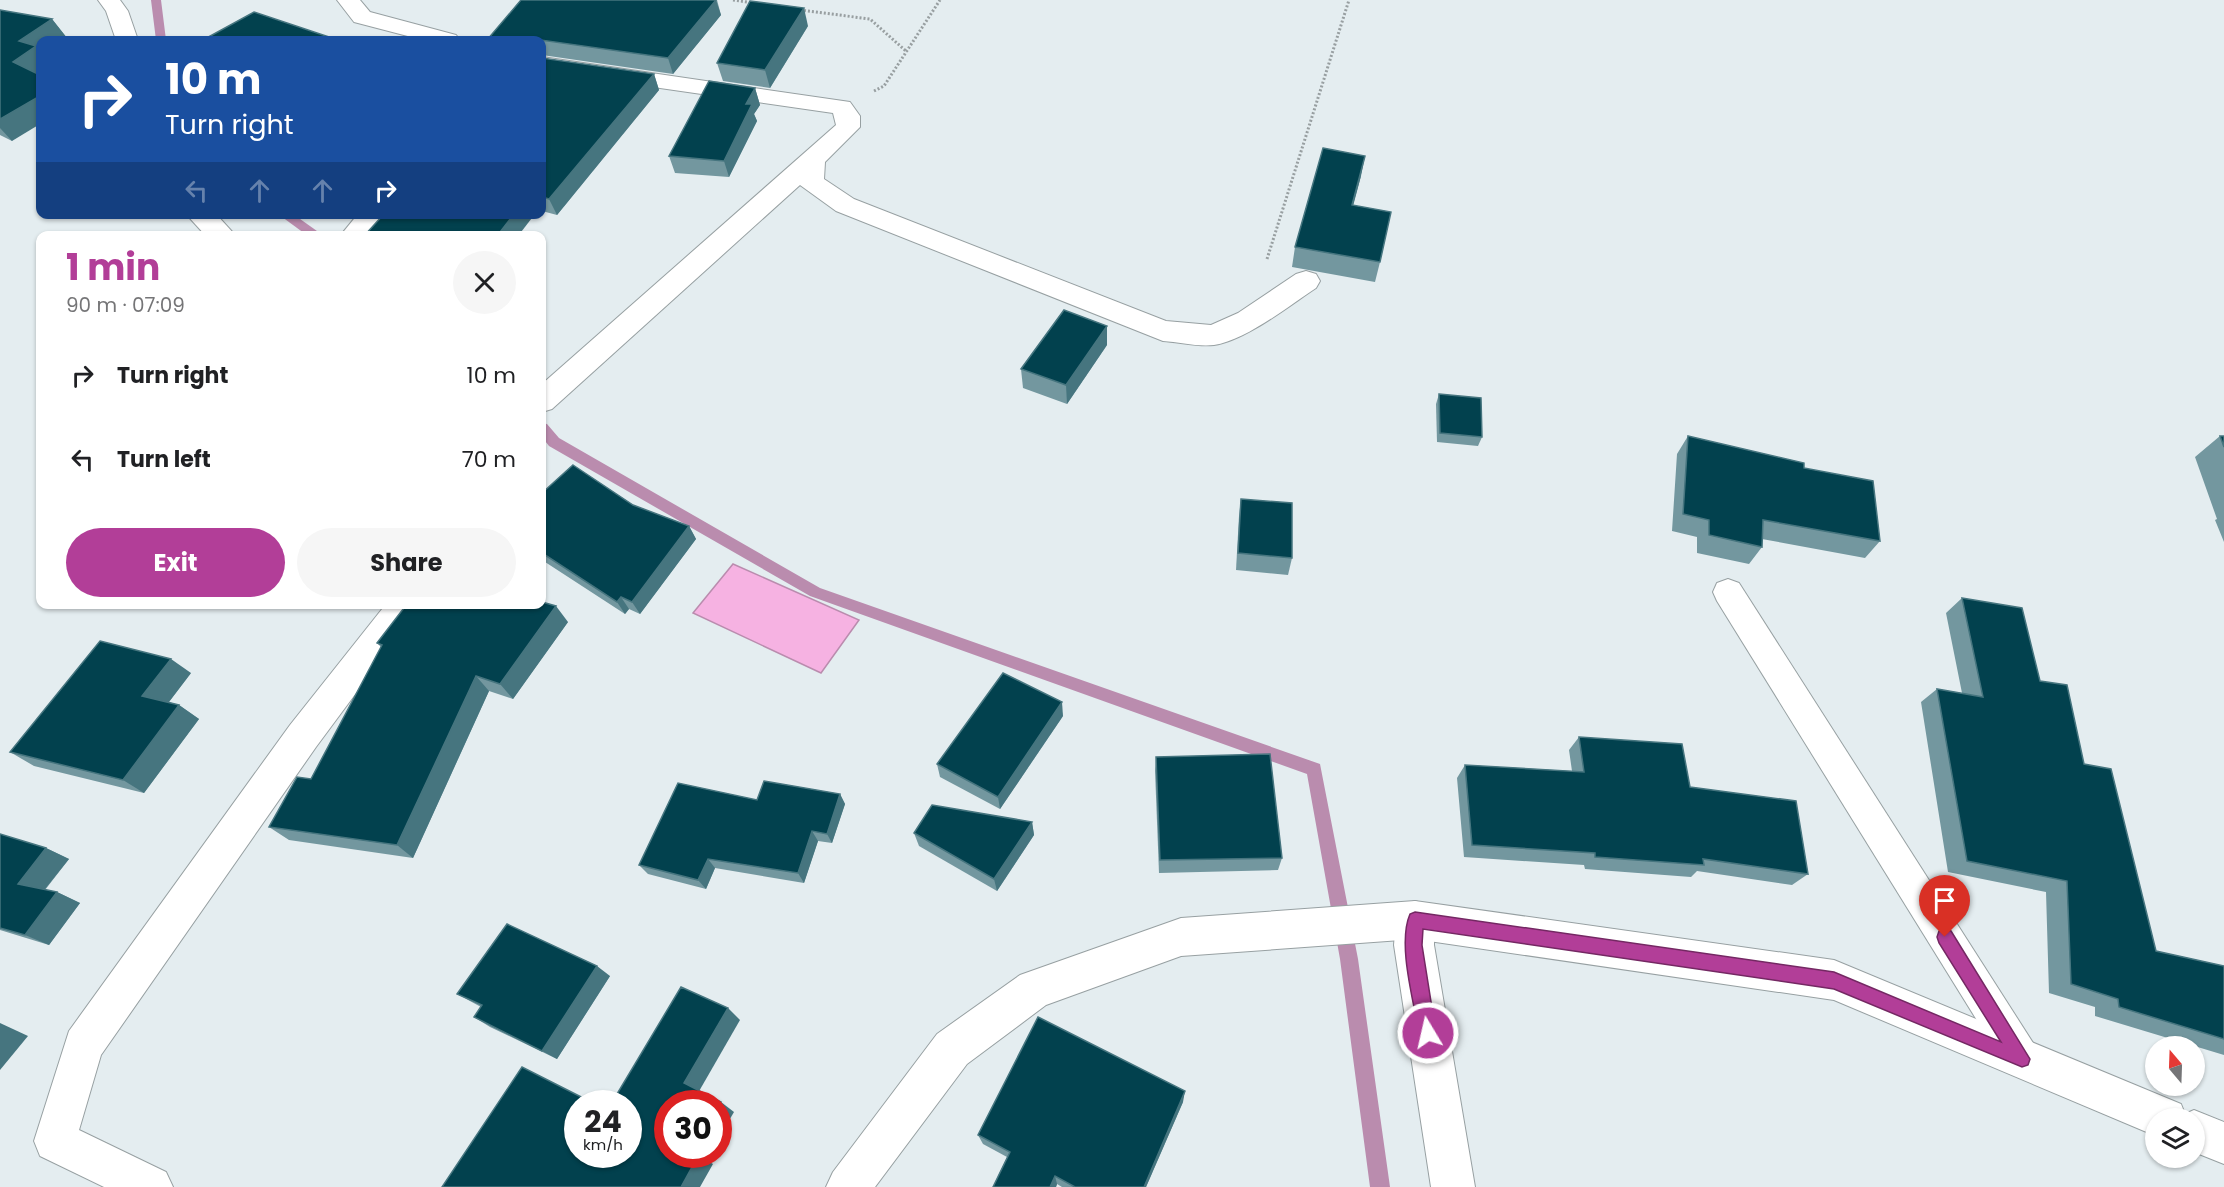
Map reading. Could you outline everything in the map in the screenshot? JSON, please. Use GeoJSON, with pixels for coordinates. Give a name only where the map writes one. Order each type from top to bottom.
{"type":"FeatureCollection","features":[{"type":"Feature","properties":{"kind":"street"},"geometry":{"type":"LineString","coordinates":[[109,0],[117,11],[126,36]]}},
{"type":"Feature","properties":{"kind":"street"},"geometry":{"type":"LineString","coordinates":[[348,0],[362,17],[433,36]]}},
{"type":"Feature","properties":{"kind":"street"},"geometry":{"type":"LineString","coordinates":[[546,65],[841,107],[848,116],[848,127],[546,397]]}},
{"type":"Feature","properties":{"kind":"street"},"geometry":{"type":"LineString","coordinates":[[812,160],[811,182],[845,206],[1163,331],[1214,335],[1248,320],[1306,281]]}},
{"type":"Feature","properties":{"kind":"street"},"geometry":{"type":"LineString","coordinates":[[204,219],[218,231]]}},
{"type":"Feature","properties":{"kind":"street"},"geometry":{"type":"LineString","coordinates":[[151,1187],[55,1141],[82,1045],[303,736],[402,609]]}},
{"type":"Feature","properties":{"kind":"street"},"geometry":{"type":"LineString","coordinates":[[1415,920],[1413,945],[1453,1187]]}},
{"type":"Feature","properties":{"kind":"street"},"geometry":{"type":"LineString","coordinates":[[848,1187],[952,1049],[1034,989],[1181,937],[1415,920],[1834,980],[2145,1110]]}},
{"type":"Feature","properties":{"kind":"street"},"geometry":{"type":"LineString","coordinates":[[2205,1135],[2224,1143]]}},
{"type":"Feature","properties":{"kind":"lane"},"geometry":{"type":"LineString","coordinates":[[1728,592],[2022,1059]]}},
{"type":"Feature","properties":{"kind":"path"},"geometry":{"type":"LineString","coordinates":[[733,0],[756,3]]}},
{"type":"Feature","properties":{"kind":"path"},"geometry":{"type":"LineString","coordinates":[[841,107],[884,86],[940,0]]}},
{"type":"Feature","properties":{"kind":"path"},"geometry":{"type":"LineString","coordinates":[[1248,320],[1349,0]]}},
{"type":"Feature","properties":{"kind":"path"},"geometry":{"type":"LineString","coordinates":[[790,8],[870,20],[907,52]]}},
{"type":"Feature","properties":{"kind":"shaded area"},"geometry":{"type":"Polygon","coordinates":[[[733,564],[859,620],[821,673],[693,613],[733,564]]]}},
{"type":"Feature","properties":{"kind":"building"},"geometry":{"type":"Polygon","coordinates":[[[521,0],[716,0],[668,58],[546,41],[546,36],[490,36],[521,0]]]}},
{"type":"Feature","properties":{"kind":"building"},"geometry":{"type":"Polygon","coordinates":[[[750,1],[804,8],[765,70],[717,63],[750,1]]]}},
{"type":"Feature","properties":{"kind":"building"},"geometry":{"type":"Polygon","coordinates":[[[0,10],[52,19],[19,41],[36,46],[13,62],[36,73],[36,98],[0,119],[0,10]]]}},
{"type":"Feature","properties":{"kind":"building"},"geometry":{"type":"Polygon","coordinates":[[[254,12],[326,36],[210,36],[254,12]]]}},
{"type":"Feature","properties":{"kind":"building"},"geometry":{"type":"Polygon","coordinates":[[[546,59],[654,74],[549,199],[546,198],[546,59]]]}},
{"type":"Feature","properties":{"kind":"building"},"geometry":{"type":"Polygon","coordinates":[[[709,81],[755,88],[746,104],[752,104],[724,161],[669,156],[709,81]]]}},
{"type":"Feature","properties":{"kind":"building"},"geometry":{"type":"Polygon","coordinates":[[[1323,148],[1365,156],[1352,205],[1391,212],[1380,262],[1295,247],[1323,148]]]}},
{"type":"Feature","properties":{"kind":"building"},"geometry":{"type":"Polygon","coordinates":[[[379,219],[510,219],[501,231],[369,231],[379,219]]]}},
{"type":"Feature","properties":{"kind":"building"},"geometry":{"type":"Polygon","coordinates":[[[1064,310],[1107,326],[1066,385],[1021,369],[1064,310]]]}},
{"type":"Feature","properties":{"kind":"building"},"geometry":{"type":"Polygon","coordinates":[[[1439,394],[1481,398],[1482,437],[1440,433],[1439,394]]]}},
{"type":"Feature","properties":{"kind":"building"},"geometry":{"type":"Polygon","coordinates":[[[1688,436],[1804,463],[1804,468],[1873,481],[1880,541],[1763,520],[1762,547],[1709,535],[1709,520],[1683,514],[1688,436]]]}},
{"type":"Feature","properties":{"kind":"building"},"geometry":{"type":"Polygon","coordinates":[[[573,465],[633,505],[689,526],[632,602],[621,597],[617,602],[546,556],[546,489],[573,465]]]}},
{"type":"Feature","properties":{"kind":"building"},"geometry":{"type":"Polygon","coordinates":[[[1241,499],[1292,503],[1292,558],[1238,553],[1241,499]]]}},
{"type":"Feature","properties":{"kind":"building"},"geometry":{"type":"Polygon","coordinates":[[[1962,598],[2022,608],[2040,681],[2067,685],[2084,764],[2111,769],[2156,951],[2224,966],[2224,1039],[2119,1007],[2118,999],[2071,984],[2067,881],[1967,861],[1937,689],[1983,697],[1962,598]]]}},
{"type":"Feature","properties":{"kind":"building"},"geometry":{"type":"Polygon","coordinates":[[[546,603],[556,606],[500,684],[476,676],[397,845],[269,827],[297,777],[311,779],[382,645],[377,643],[403,609],[546,609],[546,603]]]}},
{"type":"Feature","properties":{"kind":"building"},"geometry":{"type":"Polygon","coordinates":[[[100,641],[171,659],[142,696],[179,705],[123,780],[10,752],[100,641]]]}},
{"type":"Feature","properties":{"kind":"building"},"geometry":{"type":"Polygon","coordinates":[[[1003,673],[1062,702],[998,797],[937,764],[1003,673]]]}},
{"type":"Feature","properties":{"kind":"building"},"geometry":{"type":"Polygon","coordinates":[[[1579,737],[1682,744],[1690,787],[1796,801],[1808,874],[1703,859],[1704,865],[1595,857],[1595,853],[1472,845],[1465,765],[1584,772],[1579,737]]]}},
{"type":"Feature","properties":{"kind":"building"},"geometry":{"type":"Polygon","coordinates":[[[1270,754],[1282,858],[1160,860],[1156,757],[1270,754]]]}},
{"type":"Feature","properties":{"kind":"building"},"geometry":{"type":"Polygon","coordinates":[[[764,781],[840,794],[827,834],[812,831],[798,873],[708,859],[698,880],[639,865],[678,783],[757,800],[764,781]]]}},
{"type":"Feature","properties":{"kind":"building"},"geometry":{"type":"Polygon","coordinates":[[[932,805],[1032,822],[994,879],[914,833],[932,805]]]}},
{"type":"Feature","properties":{"kind":"building"},"geometry":{"type":"Polygon","coordinates":[[[0,834],[46,848],[18,884],[57,892],[25,935],[0,928],[0,834]]]}},
{"type":"Feature","properties":{"kind":"building"},"geometry":{"type":"Polygon","coordinates":[[[507,924],[597,966],[542,1051],[474,1017],[482,1005],[457,994],[507,924]]]}},
{"type":"Feature","properties":{"kind":"building"},"geometry":{"type":"Polygon","coordinates":[[[681,987],[728,1008],[684,1083],[698,1090],[654,1090],[654,1168],[691,1168],[681,1187],[442,1187],[522,1067],[567,1090],[564,1090],[564,1168],[642,1168],[642,1090],[619,1090],[681,987]]]}},
{"type":"Feature","properties":{"kind":"building"},"geometry":{"type":"Polygon","coordinates":[[[1038,1017],[1185,1091],[1144,1187],[1075,1187],[1055,1176],[1050,1187],[993,1187],[1010,1152],[978,1135],[1038,1017]]]}},
{"type":"Feature","properties":{"kind":"waterway"},"geometry":{"type":"LineString","coordinates":[[156,0],[160,36]]}},
{"type":"Feature","properties":{"kind":"waterway"},"geometry":{"type":"LineString","coordinates":[[292,219],[310,231]]}},
{"type":"Feature","properties":{"kind":"waterway"},"geometry":{"type":"LineString","coordinates":[[546,433],[554,442],[815,592],[1314,769],[1349,959],[1380,1187]]}},
{"type":"Feature","properties":{"kind":"route"},"geometry":{"type":"LineString","coordinates":[[1428,1033],[1413,945],[1415,920],[1834,980],[2022,1059],[1945,937]]}}]}
